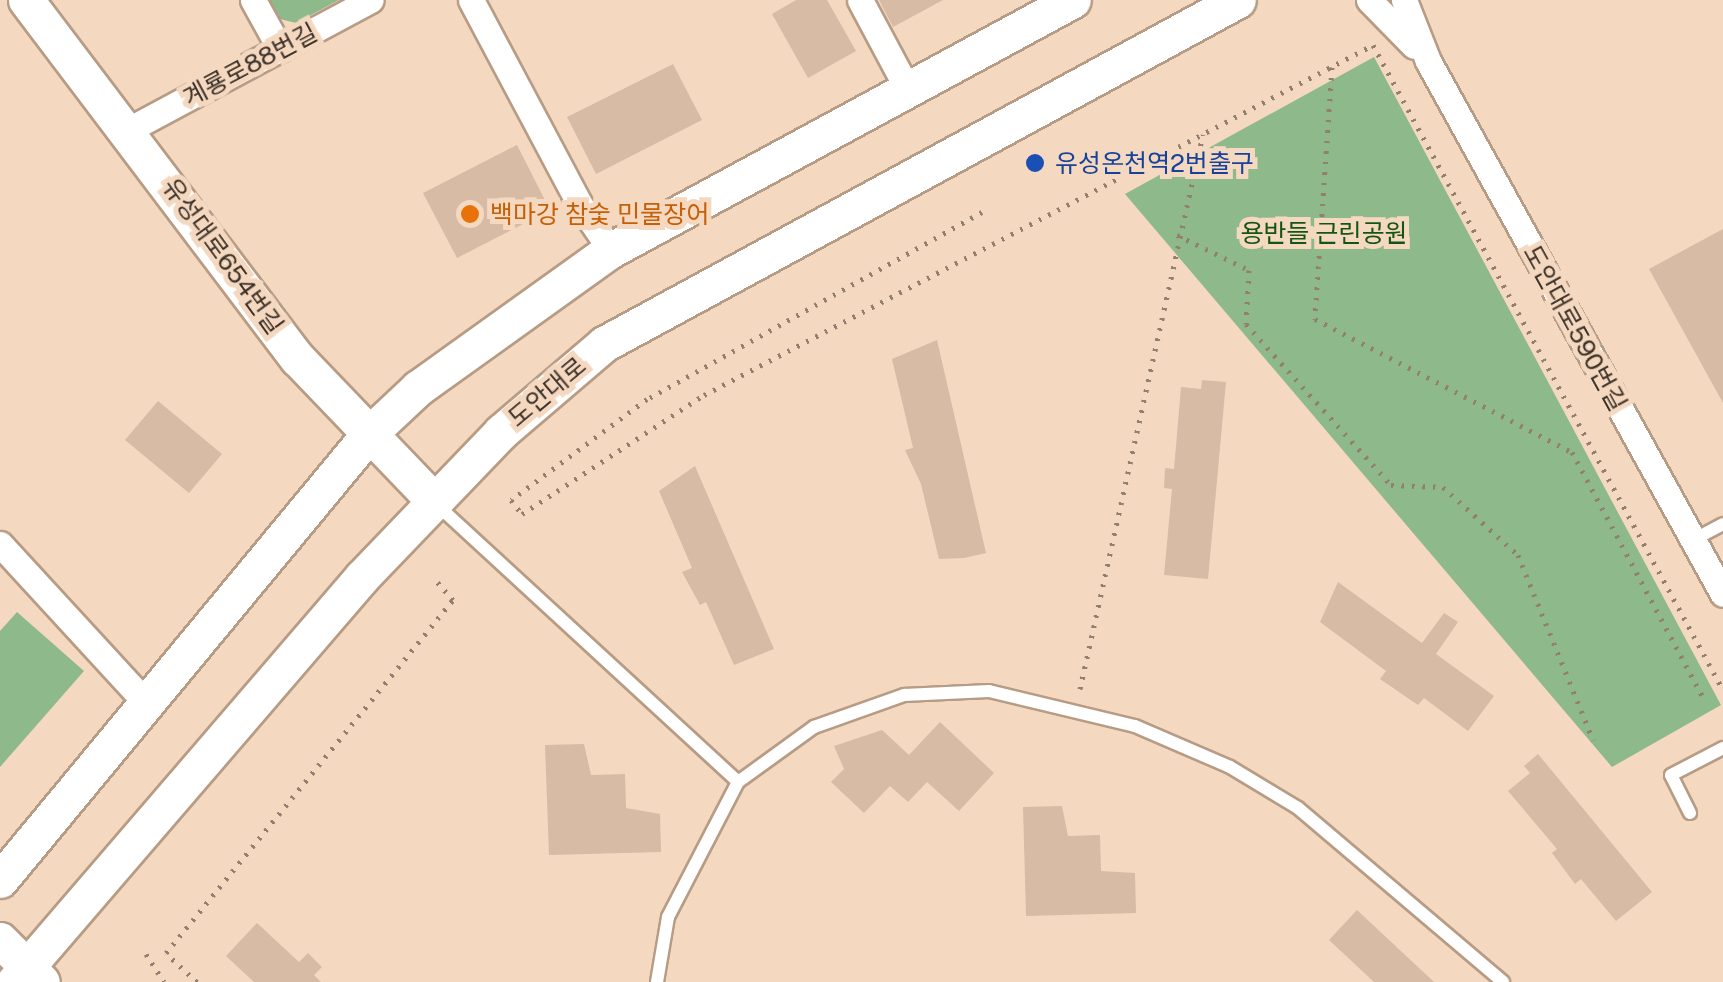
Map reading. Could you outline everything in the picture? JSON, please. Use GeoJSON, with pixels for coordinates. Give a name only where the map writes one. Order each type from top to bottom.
{"type":"FeatureCollection","features":[{"type":"Feature","properties":{"kind":"main road","name":"유성대로654번길"},"geometry":{"type":"LineString","coordinates":[[26,0],[130,129],[298,359],[433,500]]}},
{"type":"Feature","properties":{"kind":"main road"},"geometry":{"type":"LineString","coordinates":[[0,880],[369,434],[480,338],[611,250],[1073,0]]}},
{"type":"Feature","properties":{"kind":"main road","name":"도안대로"},"geometry":{"type":"LineString","coordinates":[[28,977],[433,500],[604,344],[1238,0]]}},
{"type":"Feature","properties":{"kind":"main road"},"geometry":{"type":"LineString","coordinates":[[0,940],[28,977]]}},
{"type":"Feature","properties":{"kind":"street"},"geometry":{"type":"LineString","coordinates":[[253,0],[280,48]]}},
{"type":"Feature","properties":{"kind":"street","name":"계룡로88번길"},"geometry":{"type":"LineString","coordinates":[[130,129],[371,0]]}},
{"type":"Feature","properties":{"kind":"street"},"geometry":{"type":"LineString","coordinates":[[471,0],[580,205],[611,250]]}},
{"type":"Feature","properties":{"kind":"street"},"geometry":{"type":"LineString","coordinates":[[860,0],[907,88]]}},
{"type":"Feature","properties":{"kind":"street"},"geometry":{"type":"LineString","coordinates":[[1369,0],[1428,62]]}},
{"type":"Feature","properties":{"kind":"street"},"geometry":{"type":"LineString","coordinates":[[1404,0],[1428,62]]}},
{"type":"Feature","properties":{"kind":"street","name":"도안대로590번길"},"geometry":{"type":"LineString","coordinates":[[1428,62],[1723,594]]}},
{"type":"Feature","properties":{"kind":"street"},"geometry":{"type":"LineString","coordinates":[[0,544],[146,703]]}},
{"type":"Feature","properties":{"kind":"lane"},"geometry":{"type":"LineString","coordinates":[[433,500],[738,782]]}},
{"type":"Feature","properties":{"kind":"lane"},"geometry":{"type":"LineString","coordinates":[[1693,540],[1723,524]]}},
{"type":"Feature","properties":{"kind":"lane"},"geometry":{"type":"LineString","coordinates":[[657,982],[668,917],[738,782],[814,727],[904,695],[989,691],[1135,726],[1230,767],[1298,808],[1503,982]]}},
{"type":"Feature","properties":{"kind":"lane"},"geometry":{"type":"LineString","coordinates":[[1690,813],[1671,775],[1723,748]]}},
{"type":"Feature","properties":{"kind":"path"},"geometry":{"type":"LineString","coordinates":[[982,212],[647,399],[511,500],[522,514],[704,395],[1373,44],[1723,690]]}},
{"type":"Feature","properties":{"kind":"path"},"geometry":{"type":"LineString","coordinates":[[1332,67],[1315,319],[1572,452],[1702,694]]}},
{"type":"Feature","properties":{"kind":"path"},"geometry":{"type":"LineString","coordinates":[[1080,690],[1177,236],[1203,134]]}},
{"type":"Feature","properties":{"kind":"path"},"geometry":{"type":"LineString","coordinates":[[1177,236],[1249,270],[1246,324],[1391,485],[1443,488],[1518,555],[1593,740]]}},
{"type":"Feature","properties":{"kind":"path"},"geometry":{"type":"LineString","coordinates":[[197,982],[166,953],[453,600],[434,578]]}},
{"type":"Feature","properties":{"kind":"path"},"geometry":{"type":"LineString","coordinates":[[146,954],[164,982]]}},
{"type":"Feature","properties":{"kind":"green space"},"geometry":{"type":"Polygon","coordinates":[[[268,0],[339,0],[296,23],[280,19],[268,0]]]}},
{"type":"Feature","properties":{"kind":"green space","name":"용반들 근린공원"},"geometry":{"type":"Polygon","coordinates":[[[1374,57],[1721,705],[1612,767],[1125,194],[1374,57]]]}},
{"type":"Feature","properties":{"kind":"green space"},"geometry":{"type":"Polygon","coordinates":[[[17,612],[84,671],[0,767],[0,631],[17,612]]]}},
{"type":"Feature","properties":{"kind":"building"},"geometry":{"type":"Polygon","coordinates":[[[796,0],[827,0],[856,51],[808,78],[772,14],[796,0]]]}},
{"type":"Feature","properties":{"kind":"building"},"geometry":{"type":"Polygon","coordinates":[[[879,0],[943,0],[893,27],[879,0]]]}},
{"type":"Feature","properties":{"kind":"building"},"geometry":{"type":"Polygon","coordinates":[[[673,64],[702,120],[596,174],[567,117],[673,64]]]}},
{"type":"Feature","properties":{"kind":"building"},"geometry":{"type":"Polygon","coordinates":[[[517,145],[550,210],[457,258],[423,193],[517,145]]]}},
{"type":"Feature","properties":{"kind":"building"},"geometry":{"type":"Polygon","coordinates":[[[1723,229],[1723,403],[1649,269],[1723,229]]]}},
{"type":"Feature","properties":{"kind":"building"},"geometry":{"type":"Polygon","coordinates":[[[937,340],[986,553],[964,558],[939,559],[921,484],[905,450],[913,448],[892,359],[937,340]]]}},
{"type":"Feature","properties":{"kind":"building"},"geometry":{"type":"Polygon","coordinates":[[[1202,380],[1226,382],[1208,579],[1164,575],[1172,489],[1164,488],[1165,468],[1174,469],[1181,387],[1201,389],[1202,380]]]}},
{"type":"Feature","properties":{"kind":"building"},"geometry":{"type":"Polygon","coordinates":[[[158,401],[222,454],[189,493],[125,440],[158,401]]]}},
{"type":"Feature","properties":{"kind":"building"},"geometry":{"type":"Polygon","coordinates":[[[695,466],[774,649],[734,665],[706,602],[700,605],[682,572],[692,568],[659,491],[695,466]]]}},
{"type":"Feature","properties":{"kind":"building"},"geometry":{"type":"Polygon","coordinates":[[[1338,582],[1422,643],[1444,613],[1458,622],[1436,654],[1494,696],[1468,731],[1424,698],[1418,705],[1380,679],[1386,671],[1320,622],[1338,582]]]}},
{"type":"Feature","properties":{"kind":"building"},"geometry":{"type":"Polygon","coordinates":[[[940,722],[994,773],[959,811],[927,782],[908,802],[890,786],[864,813],[831,782],[844,769],[834,746],[882,730],[909,755],[940,722]]]}},
{"type":"Feature","properties":{"kind":"building"},"geometry":{"type":"Polygon","coordinates":[[[584,744],[591,775],[625,774],[626,808],[660,814],[661,852],[549,855],[545,745],[584,744]]]}},
{"type":"Feature","properties":{"kind":"building"},"geometry":{"type":"Polygon","coordinates":[[[1538,754],[1652,892],[1616,921],[1581,879],[1575,884],[1552,853],[1557,849],[1508,791],[1530,773],[1524,766],[1538,754]]]}},
{"type":"Feature","properties":{"kind":"building"},"geometry":{"type":"Polygon","coordinates":[[[1062,806],[1068,836],[1100,835],[1101,871],[1135,873],[1136,913],[1026,916],[1023,807],[1062,806]]]}},
{"type":"Feature","properties":{"kind":"building"},"geometry":{"type":"Polygon","coordinates":[[[1357,910],[1434,982],[1374,982],[1329,940],[1357,910]]]}},
{"type":"Feature","properties":{"kind":"building"},"geometry":{"type":"Polygon","coordinates":[[[257,923],[299,962],[308,953],[322,967],[314,975],[321,982],[254,982],[226,956],[257,923]]]}},
{"type":"Feature","properties":{"kind":"place","name":"유성온천역2번출구"},"geometry":{"type":"Point","coordinates":[1035,163]}},
{"type":"Feature","properties":{"kind":"place","name":"백마강 참숯 민물장어"},"geometry":{"type":"Point","coordinates":[470,214]}}]}
